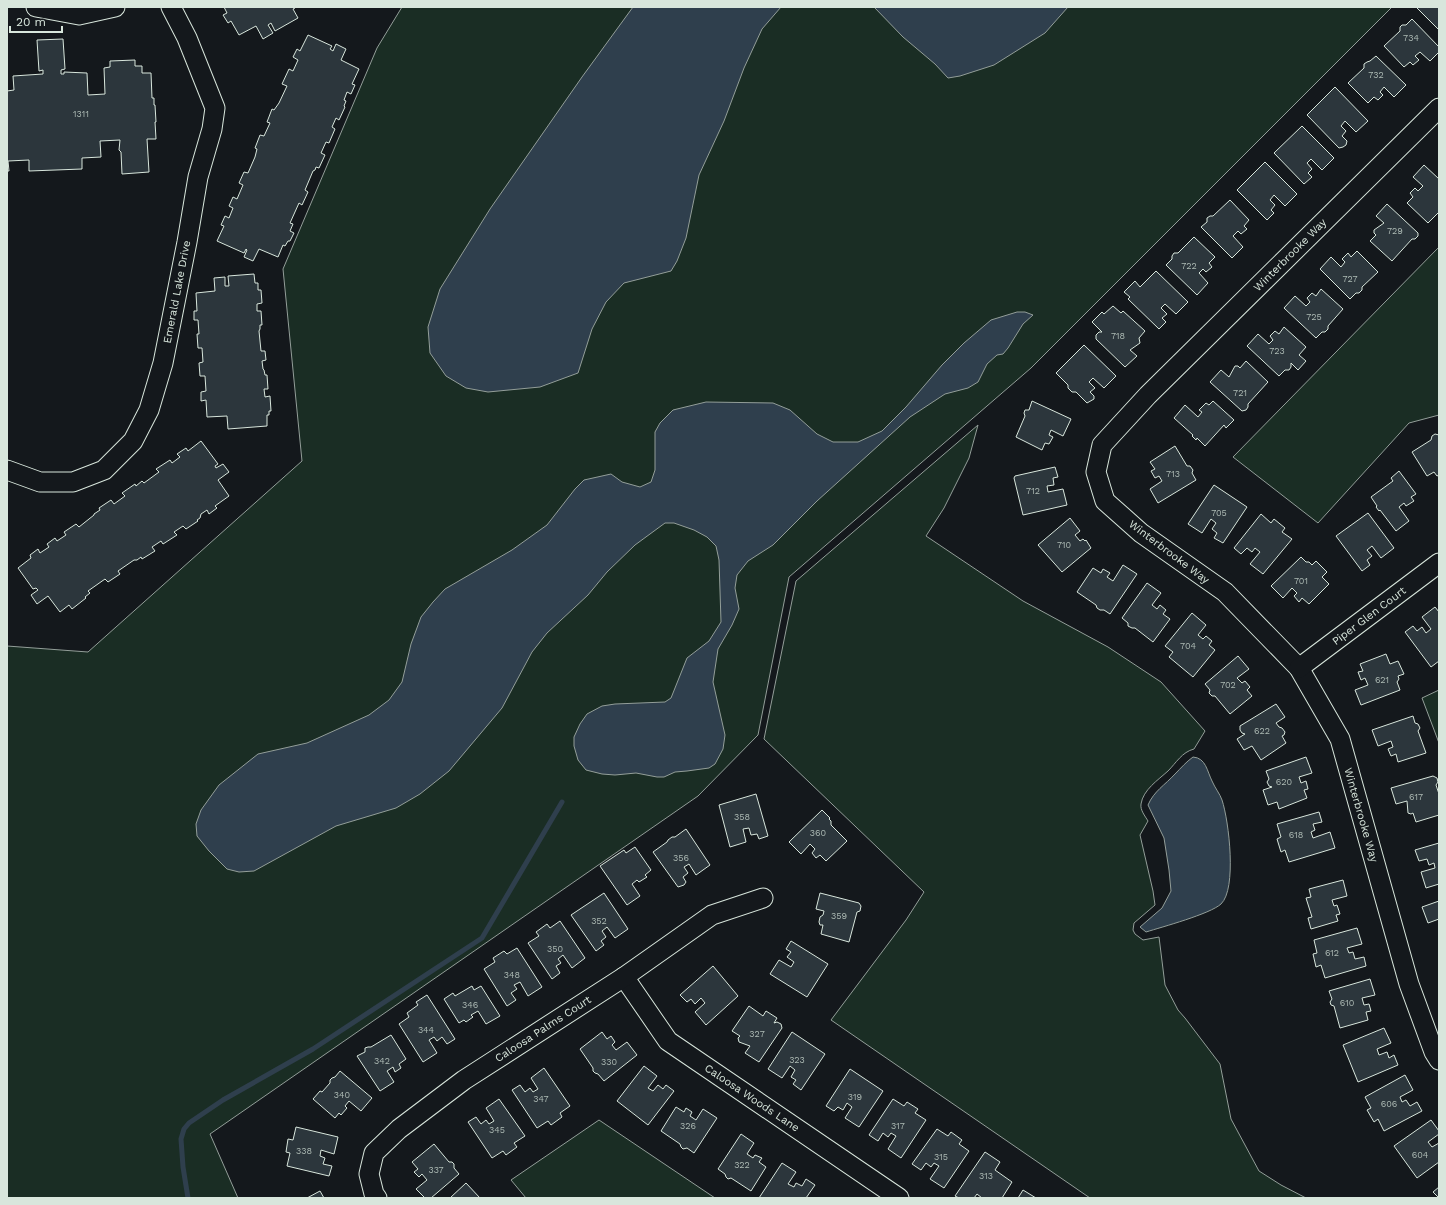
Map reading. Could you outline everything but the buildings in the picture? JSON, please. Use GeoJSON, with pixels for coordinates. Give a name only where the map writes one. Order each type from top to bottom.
{"type":"FeatureCollection","features":[{"type":"Feature","properties":{"kind":"street"},"geometry":{"type":"LineString","coordinates":[[36,7],[79,15],[115,7]]}},
{"type":"Feature","properties":{"kind":"street","name":"Emerald Lake Drive"},"geometry":{"type":"LineString","coordinates":[[7,470],[40,482],[73,482],[104,470],[134,441],[149,410],[163,363],[187,242],[198,177],[212,129],[215,108],[187,38],[171,7]]}},
{"type":"Feature","properties":{"kind":"street","name":"Winterbrooke Way"},"geometry":{"type":"LineString","coordinates":[[1439,108],[1148,395],[1102,445],[1096,472],[1105,501],[1142,533],[1225,592],[1298,668],[1340,739],[1409,984],[1434,1052],[1439,1060]]}},
{"type":"Feature","properties":{"kind":"street","name":"Piper Glen Court"},"geometry":{"type":"LineString","coordinates":[[1298,668],[1439,563]]}},
{"type":"Feature","properties":{"kind":"street","name":"Caloosa Palms Court"},"geometry":{"type":"LineString","coordinates":[[377,1198],[374,1194],[369,1174],[374,1153],[399,1129],[464,1080],[624,978],[712,914],[763,898]]}},
{"type":"Feature","properties":{"kind":"street","name":"Caloosa Woods Lane"},"geometry":{"type":"LineString","coordinates":[[624,978],[668,1041],[899,1198]]}},
{"type":"Feature","properties":{"kind":"green space"},"geometry":{"type":"Polygon","coordinates":[[[402,7],[1392,7],[1031,368],[789,577],[758,735],[698,796],[210,1134],[238,1198],[7,1198],[7,646],[88,652],[302,461],[283,269],[377,48],[402,7]]]}},
{"type":"Feature","properties":{"kind":"green space"},"geometry":{"type":"Polygon","coordinates":[[[1439,247],[1439,415],[1409,423],[1318,523],[1233,457],[1439,247]]]}},
{"type":"Feature","properties":{"kind":"green space"},"geometry":{"type":"Polygon","coordinates":[[[978,425],[969,458],[944,508],[926,536],[1023,601],[1108,647],[1161,682],[1205,731],[1194,749],[1190,750],[1180,758],[1148,790],[1142,799],[1141,808],[1148,821],[1140,835],[1155,905],[1134,923],[1133,930],[1135,934],[1143,940],[1159,937],[1165,985],[1178,1010],[1220,1064],[1231,1119],[1259,1171],[1306,1198],[1090,1198],[831,1020],[906,920],[924,892],[764,739],[796,581],[978,425]]]}},
{"type":"Feature","properties":{"kind":"green space"},"geometry":{"type":"Polygon","coordinates":[[[1439,690],[1439,743],[1422,698],[1439,690]]]}},
{"type":"Feature","properties":{"kind":"green space"},"geometry":{"type":"Polygon","coordinates":[[[599,1120],[715,1198],[526,1198],[511,1180],[599,1120]]]}},
{"type":"Feature","properties":{"kind":"water"},"geometry":{"type":"Polygon","coordinates":[[[633,7],[781,7],[762,29],[744,68],[724,121],[699,175],[686,238],[677,261],[671,271],[624,283],[606,302],[592,329],[578,373],[540,387],[488,392],[466,388],[446,376],[430,353],[428,327],[440,289],[490,209],[633,7]]]}},
{"type":"Feature","properties":{"kind":"water"},"geometry":{"type":"Polygon","coordinates":[[[874,7],[1068,7],[1045,33],[994,65],[960,76],[948,78],[935,64],[903,37],[874,7]]]}},
{"type":"Feature","properties":{"kind":"water"},"geometry":{"type":"Polygon","coordinates":[[[1017,312],[1025,312],[1033,315],[1023,324],[1003,354],[997,355],[987,364],[978,382],[968,388],[945,394],[910,417],[817,501],[773,545],[748,561],[737,575],[735,588],[739,609],[732,625],[718,649],[713,682],[725,735],[723,749],[715,764],[709,768],[675,772],[664,777],[636,773],[615,775],[602,774],[586,770],[578,760],[574,746],[574,737],[587,714],[602,706],[665,702],[671,698],[687,658],[709,641],[721,622],[719,560],[716,546],[707,537],[694,530],[674,523],[665,523],[635,545],[607,572],[588,595],[547,633],[532,652],[502,708],[449,771],[420,794],[396,808],[336,826],[254,871],[239,872],[227,869],[209,851],[197,836],[196,824],[201,810],[219,785],[258,754],[307,743],[369,715],[389,700],[402,682],[411,644],[421,617],[433,602],[445,589],[512,550],[547,525],[575,489],[584,480],[611,474],[622,482],[640,487],[651,482],[655,470],[655,432],[660,423],[673,410],[706,402],[773,403],[790,410],[817,434],[833,442],[858,442],[882,431],[906,407],[942,365],[964,343],[991,320],[1017,312]]]}},
{"type":"Feature","properties":{"kind":"water"},"geometry":{"type":"Polygon","coordinates":[[[1193,757],[1201,760],[1206,766],[1225,810],[1230,854],[1229,884],[1226,896],[1221,904],[1207,912],[1146,932],[1140,927],[1162,908],[1171,891],[1164,838],[1148,805],[1150,800],[1157,792],[1193,757]]]}},
{"type":"Feature","properties":{"kind":"waterway"},"geometry":{"type":"LineString","coordinates":[[188,1198],[183,1167],[181,1139],[184,1129],[189,1123],[223,1100],[313,1049],[482,938],[562,802]]}}]}
